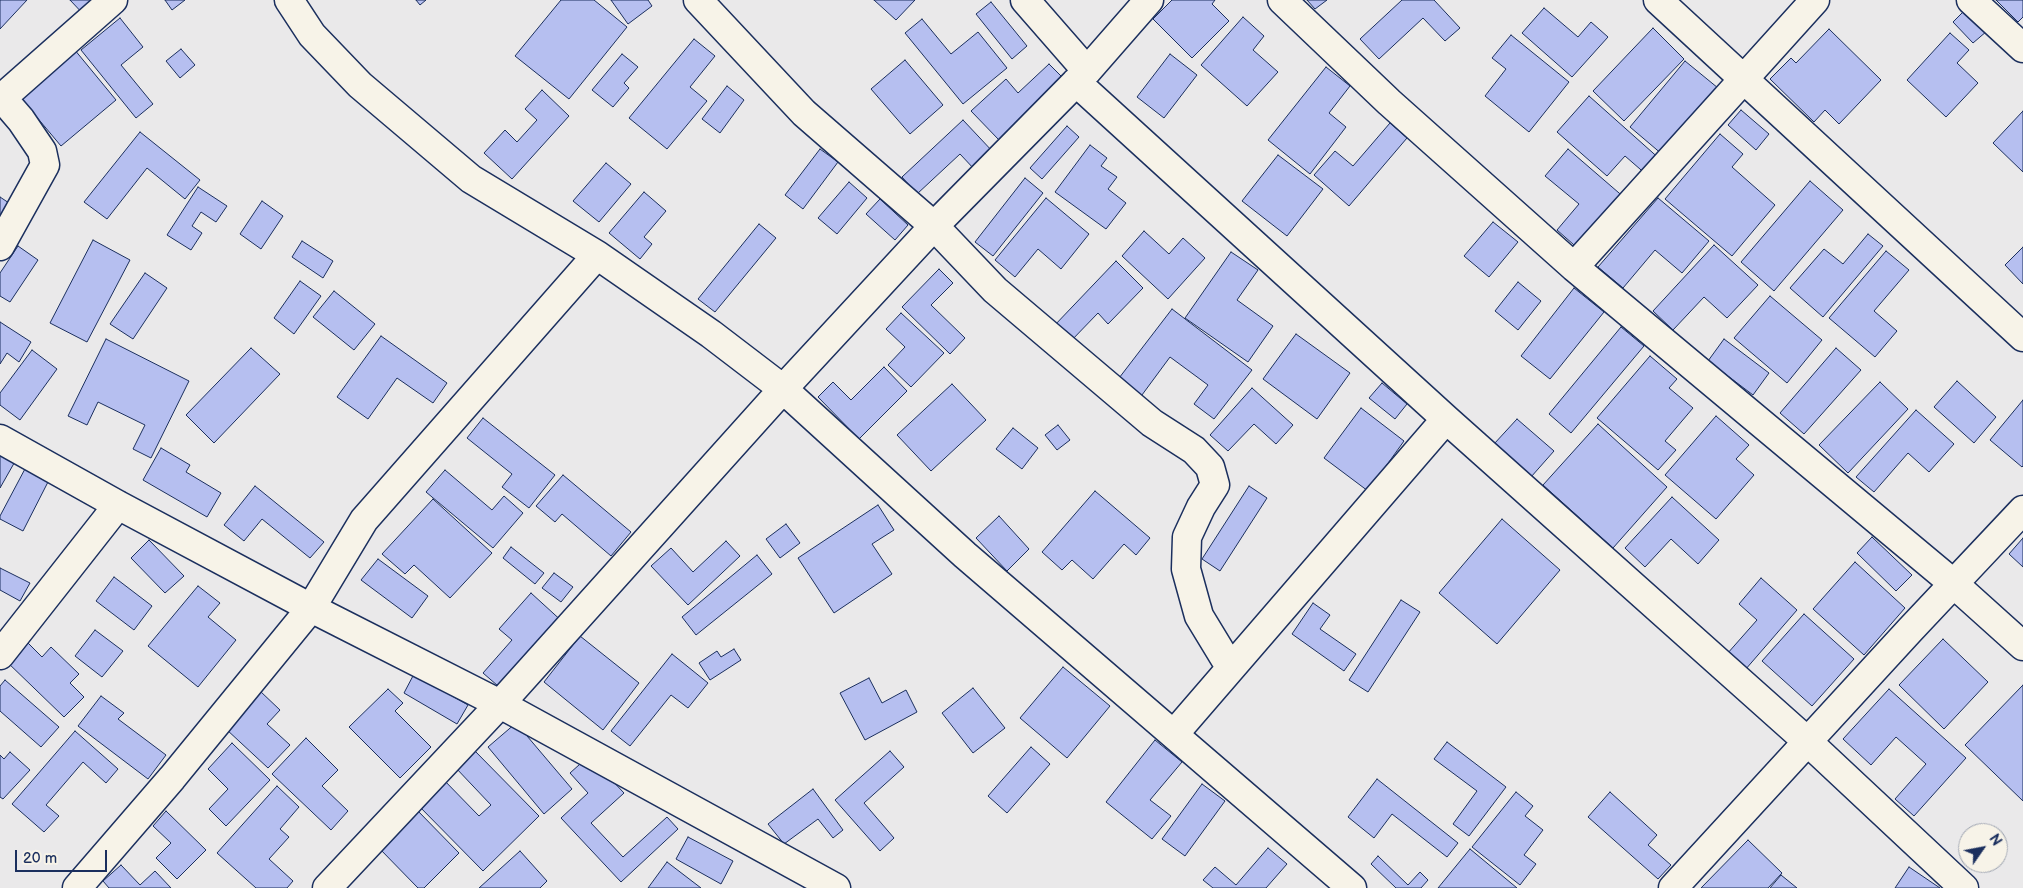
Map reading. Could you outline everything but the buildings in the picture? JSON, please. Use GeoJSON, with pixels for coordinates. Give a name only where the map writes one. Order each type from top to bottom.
{"type":"FeatureCollection","features":[{"type":"Feature","properties":{"kind":"street"},"geometry":{"type":"LineString","coordinates":[[0,246],[45,165],[42,151],[21,120],[2,98],[113,0]]}},
{"type":"Feature","properties":{"kind":"street"},"geometry":{"type":"LineString","coordinates":[[289,0],[312,35],[360,85],[470,180],[597,255],[711,334],[783,389],[965,555],[1352,888]]}},
{"type":"Feature","properties":{"kind":"street"},"geometry":{"type":"LineString","coordinates":[[698,0],[804,113],[934,226],[995,290],[1152,423],[1194,450],[1210,467],[1215,485],[1200,508],[1187,536],[1186,569],[1199,616],[1230,667]]}},
{"type":"Feature","properties":{"kind":"street"},"geometry":{"type":"LineString","coordinates":[[1025,0],[1081,76],[1446,419],[1808,742],[1964,888]]}},
{"type":"Feature","properties":{"kind":"street"},"geometry":{"type":"LineString","coordinates":[[327,888],[500,704],[783,389],[934,226],[1081,76],[1149,0]]}},
{"type":"Feature","properties":{"kind":"street"},"geometry":{"type":"LineString","coordinates":[[1282,0],[1389,102],[1574,267],[1954,584],[2023,646]]}},
{"type":"Feature","properties":{"kind":"street"},"geometry":{"type":"LineString","coordinates":[[1658,0],[2023,337]]}},
{"type":"Feature","properties":{"kind":"street"},"geometry":{"type":"LineString","coordinates":[[1574,267],[1815,0]]}},
{"type":"Feature","properties":{"kind":"street"},"geometry":{"type":"LineString","coordinates":[[1972,0],[2023,48]]}},
{"type":"Feature","properties":{"kind":"street"},"geometry":{"type":"LineString","coordinates":[[77,888],[172,778],[311,608],[364,520],[597,255]]}},
{"type":"Feature","properties":{"kind":"street"},"geometry":{"type":"LineString","coordinates":[[1174,734],[1446,419]]}},
{"type":"Feature","properties":{"kind":"street"},"geometry":{"type":"LineString","coordinates":[[0,440],[118,506],[311,608],[500,704],[827,886]]}},
{"type":"Feature","properties":{"kind":"street"},"geometry":{"type":"LineString","coordinates":[[0,655],[118,506]]}},
{"type":"Feature","properties":{"kind":"street"},"geometry":{"type":"LineString","coordinates":[[1673,888],[2023,510]]}}]}
